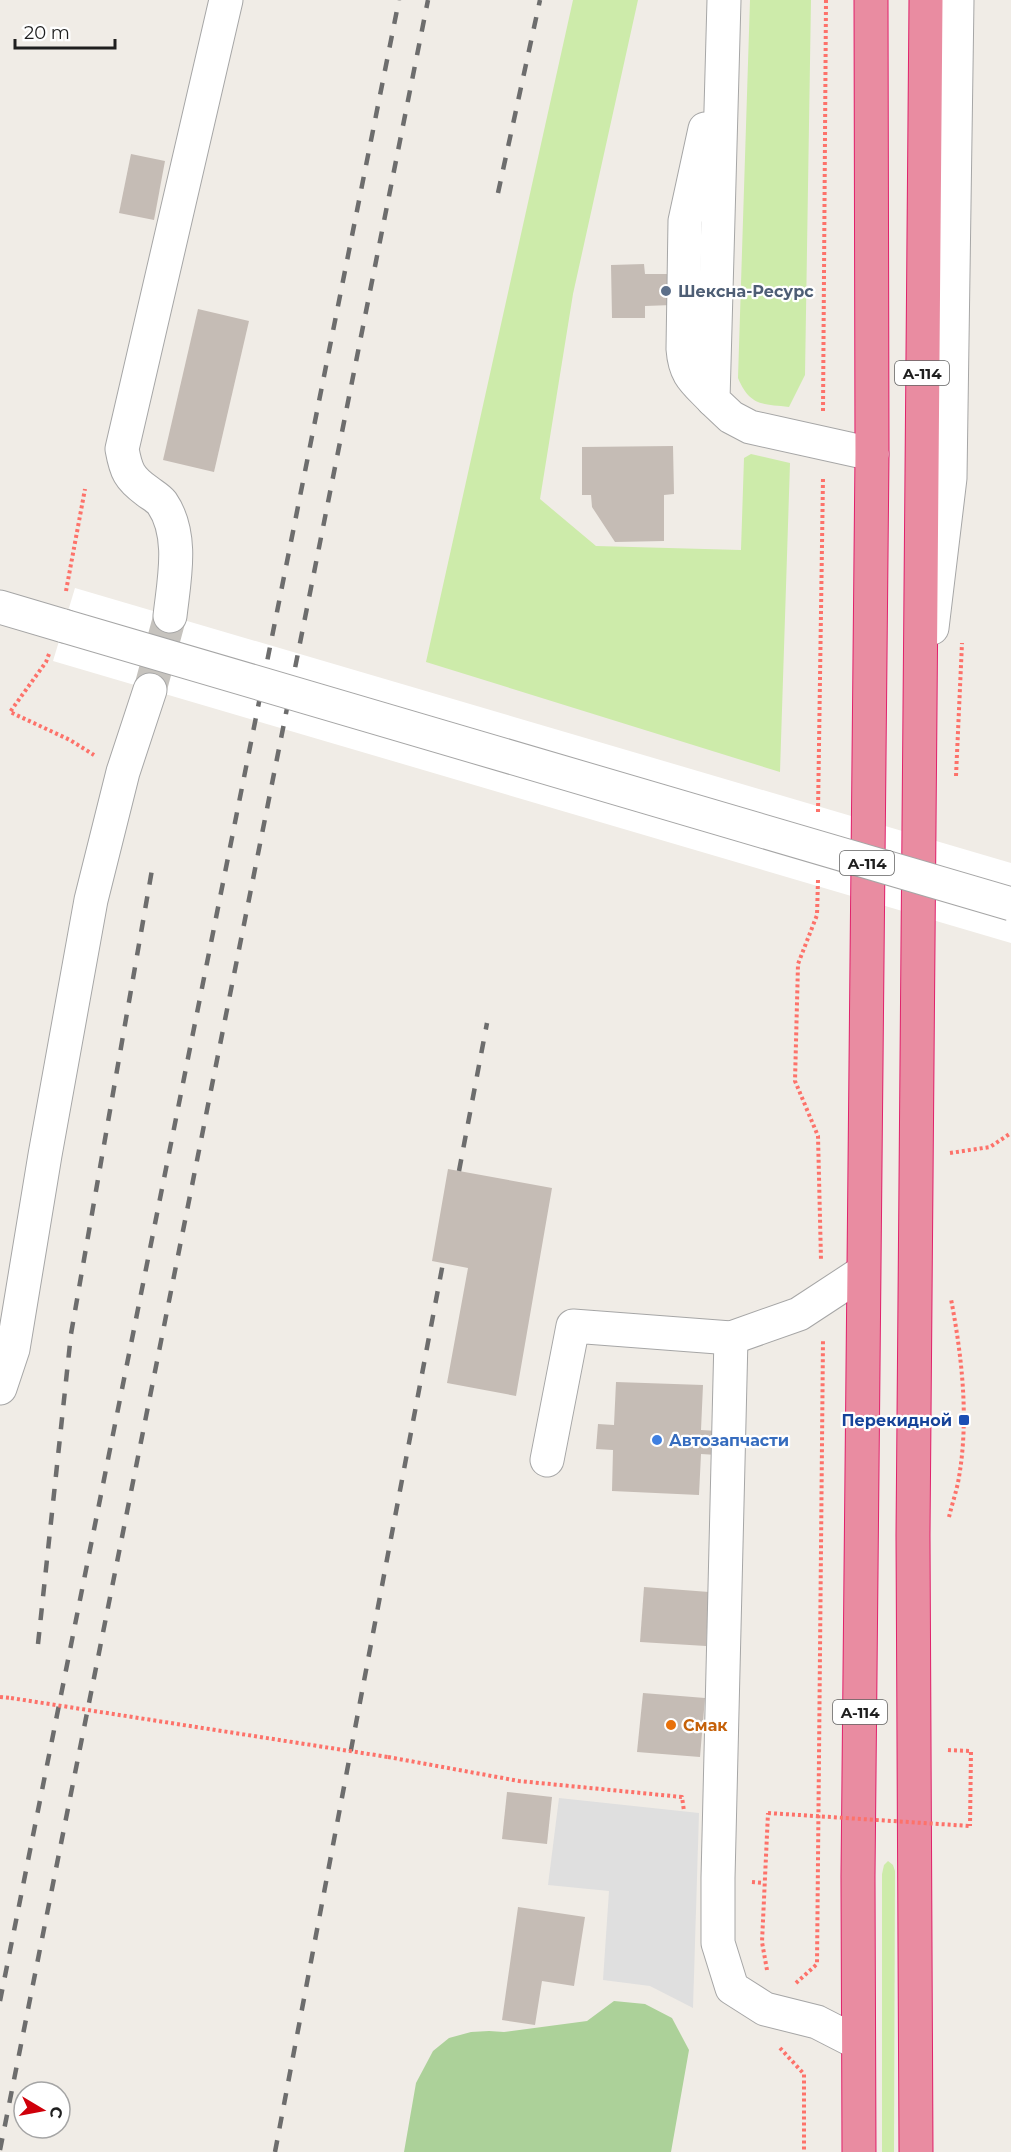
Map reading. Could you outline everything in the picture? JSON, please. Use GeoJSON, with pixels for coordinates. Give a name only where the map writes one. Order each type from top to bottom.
{"type":"FeatureCollection","features":[{"type":"Feature","properties":{"kind":"highway","name":"А-114"},"geometry":{"type":"LineString","coordinates":[[858,2152],[863,1272],[872,454],[871,0]]}},
{"type":"Feature","properties":{"kind":"highway","name":"А-114"},"geometry":{"type":"LineString","coordinates":[[916,2152],[913,1535],[926,0]]}},
{"type":"Feature","properties":{"kind":"street"},"geometry":{"type":"LineString","coordinates":[[170,616],[176,560],[173,527],[161,501],[136,483],[126,469],[122,449],[226,0]]}},
{"type":"Feature","properties":{"kind":"street"},"geometry":{"type":"LineString","coordinates":[[724,0],[713,400],[731,417],[750,428],[872,454]]}},
{"type":"Feature","properties":{"kind":"street"},"geometry":{"type":"LineString","coordinates":[[919,746],[950,478],[957,0]]}},
{"type":"Feature","properties":{"kind":"street"},"geometry":{"type":"LineString","coordinates":[[0,607],[1011,904]]}},
{"type":"Feature","properties":{"kind":"street"},"geometry":{"type":"LineString","coordinates":[[0,1389],[13,1349],[91,900],[123,772],[150,690]]}},
{"type":"Feature","properties":{"kind":"street"},"geometry":{"type":"LineString","coordinates":[[547,1460],[573,1326],[731,1338],[799,1314],[863,1272]]}},
{"type":"Feature","properties":{"kind":"street"},"geometry":{"type":"LineString","coordinates":[[731,1338],[718,1943],[732,1988],[765,2009],[817,2022],[858,2043]]}},
{"type":"Feature","properties":{"kind":"path"},"geometry":{"type":"LineString","coordinates":[[818,821],[826,0]]}},
{"type":"Feature","properties":{"kind":"path"},"geometry":{"type":"LineString","coordinates":[[68,584],[85,489]]}},
{"type":"Feature","properties":{"kind":"path"},"geometry":{"type":"LineString","coordinates":[[46,662],[10,712],[70,741]]}},
{"type":"Feature","properties":{"kind":"path"},"geometry":{"type":"LineString","coordinates":[[818,880],[817,915],[798,964],[795,1081],[818,1136],[821,1266]]}},
{"type":"Feature","properties":{"kind":"path"},"geometry":{"type":"LineString","coordinates":[[947,1154],[990,1147],[1011,1133]]}},
{"type":"Feature","properties":{"kind":"path"},"geometry":{"type":"LineString","coordinates":[[787,1982],[796,1983],[817,1964],[823,1329],[799,1335],[799,1314]]}},
{"type":"Feature","properties":{"kind":"path"},"geometry":{"type":"LineString","coordinates":[[0,1696],[388,1757],[519,1781],[614,1791]]}},
{"type":"Feature","properties":{"kind":"path"},"geometry":{"type":"LineString","coordinates":[[762,1942],[768,1813],[970,1826],[971,1751]]}},
{"type":"Feature","properties":{"kind":"path"},"geometry":{"type":"LineString","coordinates":[[779,2047],[804,2074],[804,2152]]}},
{"type":"Feature","properties":{"kind":"green space"},"geometry":{"type":"Polygon","coordinates":[[[573,0],[638,0],[573,294],[540,499],[596,546],[741,550],[744,458],[751,454],[790,463],[780,772],[426,662],[573,0]]]}},
{"type":"Feature","properties":{"kind":"green space"},"geometry":{"type":"Polygon","coordinates":[[[750,0],[811,0],[805,375],[789,407],[764,404],[752,399],[738,378],[750,0]]]}},
{"type":"Feature","properties":{"kind":"green space"},"geometry":{"type":"Polygon","coordinates":[[[888,1861],[893,1865],[895,1871],[894,2152],[882,2152],[882,1874],[884,1865],[888,1861]]]}},
{"type":"Feature","properties":{"kind":"green space"},"geometry":{"type":"Polygon","coordinates":[[[614,2001],[645,2004],[672,2018],[689,2050],[671,2152],[404,2152],[416,2083],[433,2051],[449,2038],[471,2032],[504,2032],[587,2021],[614,2001]]]}},
{"type":"Feature","properties":{"kind":"shaded area"},"geometry":{"type":"Polygon","coordinates":[[[559,1798],[699,1813],[693,2008],[650,1986],[603,1980],[609,1891],[548,1885],[559,1798]]]}},
{"type":"Feature","properties":{"kind":"pier"},"geometry":{"type":"Polygon","coordinates":[[[75,588],[1011,863],[1011,943],[53,661],[75,588]]]}},
{"type":"Feature","properties":{"kind":"building"},"geometry":{"type":"Polygon","coordinates":[[[131,154],[165,161],[154,220],[119,213],[131,154]]]}},
{"type":"Feature","properties":{"kind":"building"},"geometry":{"type":"Polygon","coordinates":[[[644,264],[645,274],[672,274],[672,305],[645,306],[645,318],[612,318],[611,265],[644,264]]]}},
{"type":"Feature","properties":{"kind":"building"},"geometry":{"type":"Polygon","coordinates":[[[198,309],[249,321],[214,472],[163,460],[198,309]]]}},
{"type":"Feature","properties":{"kind":"building"},"geometry":{"type":"Polygon","coordinates":[[[673,446],[674,494],[664,495],[664,541],[615,542],[592,507],[591,495],[582,495],[582,447],[673,446]]]}},
{"type":"Feature","properties":{"kind":"building"},"geometry":{"type":"Polygon","coordinates":[[[448,1169],[552,1188],[516,1396],[447,1383],[468,1268],[432,1261],[448,1169]]]}},
{"type":"Feature","properties":{"kind":"building","name":"Автозапчасти"},"geometry":{"type":"Polygon","coordinates":[[[616,1382],[703,1385],[701,1430],[718,1431],[717,1455],[701,1454],[699,1495],[612,1491],[613,1450],[596,1449],[598,1424],[614,1425],[616,1382]]]}},
{"type":"Feature","properties":{"kind":"building"},"geometry":{"type":"Polygon","coordinates":[[[644,1587],[709,1592],[706,1646],[640,1642],[644,1587]]]}},
{"type":"Feature","properties":{"kind":"building","name":"Смак"},"geometry":{"type":"Polygon","coordinates":[[[643,1693],[705,1698],[700,1757],[637,1752],[643,1693]]]}},
{"type":"Feature","properties":{"kind":"building"},"geometry":{"type":"Polygon","coordinates":[[[507,1792],[552,1797],[547,1844],[502,1839],[507,1792]]]}},
{"type":"Feature","properties":{"kind":"building"},"geometry":{"type":"Polygon","coordinates":[[[518,1907],[585,1917],[574,1986],[542,1981],[535,2025],[502,2020],[518,1907]]]}},
{"type":"Feature","properties":{"kind":"tunnel"},"geometry":{"type":"LineString","coordinates":[[150,690],[170,616]]}},
{"type":"Feature","properties":{"kind":"railway"},"geometry":{"type":"LineString","coordinates":[[0,2001],[399,0]]}},
{"type":"Feature","properties":{"kind":"railway"},"geometry":{"type":"LineString","coordinates":[[0,2150],[428,0]]}},
{"type":"Feature","properties":{"kind":"railway"},"geometry":{"type":"LineString","coordinates":[[498,193],[540,0]]}},
{"type":"Feature","properties":{"kind":"railway"},"geometry":{"type":"LineString","coordinates":[[38,1644],[71,1334],[153,864]]}},
{"type":"Feature","properties":{"kind":"railway"},"geometry":{"type":"LineString","coordinates":[[459,1171],[487,1023]]}},
{"type":"Feature","properties":{"kind":"railway"},"geometry":{"type":"LineString","coordinates":[[275,2152],[443,1263]]}},
{"type":"Feature","properties":{"kind":"place","name":"Шексна-Ресурс"},"geometry":{"type":"Point","coordinates":[666,291]}},
{"type":"Feature","properties":{"kind":"place","name":"Перекидной"},"geometry":{"type":"Point","coordinates":[964,1420]}},
{"type":"Feature","properties":{"kind":"place","name":"Автозапчасти"},"geometry":{"type":"Point","coordinates":[657,1440]}},
{"type":"Feature","properties":{"kind":"place","name":"Смак"},"geometry":{"type":"Point","coordinates":[671,1725]}}]}
